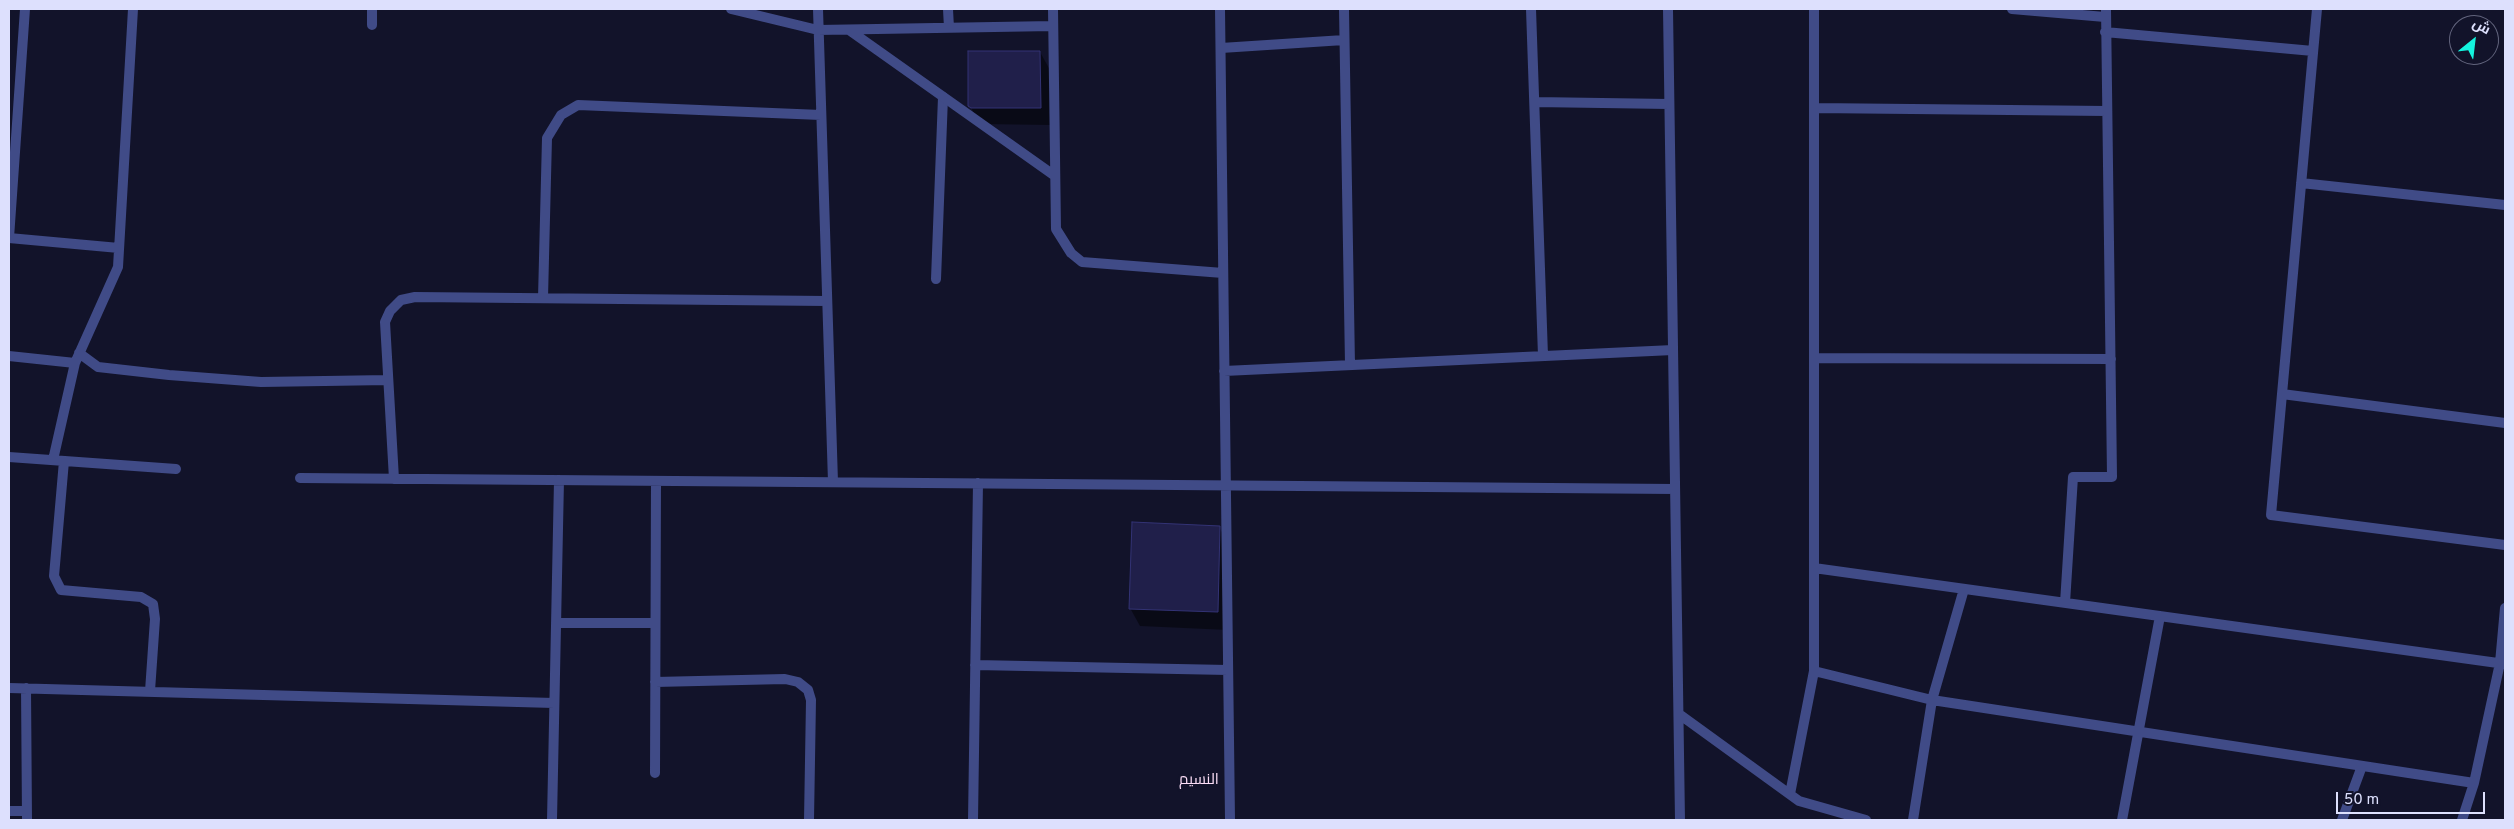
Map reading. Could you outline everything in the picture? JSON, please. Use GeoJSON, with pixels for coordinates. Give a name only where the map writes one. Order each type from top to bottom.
{"type":"FeatureCollection","features":[{"type":"Feature","properties":{"kind":"street"},"geometry":{"type":"LineString","coordinates":[[25,9],[14,87],[9,238],[119,248]]}},
{"type":"Feature","properties":{"kind":"street"},"geometry":{"type":"LineString","coordinates":[[53,460],[77,358],[118,267],[134,9]]}},
{"type":"Feature","properties":{"kind":"street"},"geometry":{"type":"LineString","coordinates":[[372,9],[372,25]]}},
{"type":"Feature","properties":{"kind":"street"},"geometry":{"type":"LineString","coordinates":[[731,9],[818,30],[1053,26]]}},
{"type":"Feature","properties":{"kind":"street"},"geometry":{"type":"LineString","coordinates":[[818,9],[833,482]]}},
{"type":"Feature","properties":{"kind":"street"},"geometry":{"type":"LineString","coordinates":[[948,9],[949,28]]}},
{"type":"Feature","properties":{"kind":"street"},"geometry":{"type":"LineString","coordinates":[[1053,9],[1056,228],[1071,253],[1082,262],[1223,274]]}},
{"type":"Feature","properties":{"kind":"street"},"geometry":{"type":"LineString","coordinates":[[1220,9],[1230,820]]}},
{"type":"Feature","properties":{"kind":"street"},"geometry":{"type":"LineString","coordinates":[[1344,9],[1350,365]]}},
{"type":"Feature","properties":{"kind":"street"},"geometry":{"type":"LineString","coordinates":[[1532,9],[1543,356]]}},
{"type":"Feature","properties":{"kind":"street"},"geometry":{"type":"LineString","coordinates":[[1668,9],[1680,820]]}},
{"type":"Feature","properties":{"kind":"street"},"geometry":{"type":"LineString","coordinates":[[1790,794],[1814,670],[1814,9]]}},
{"type":"Feature","properties":{"kind":"street"},"geometry":{"type":"LineString","coordinates":[[2012,9],[2105,13],[2112,477],[2073,477],[2065,603]]}},
{"type":"Feature","properties":{"kind":"street"},"geometry":{"type":"LineString","coordinates":[[2317,9],[2270,515],[2505,545]]}},
{"type":"Feature","properties":{"kind":"street"},"geometry":{"type":"LineString","coordinates":[[849,30],[1055,176]]}},
{"type":"Feature","properties":{"kind":"street"},"geometry":{"type":"LineString","coordinates":[[2105,32],[2313,51]]}},
{"type":"Feature","properties":{"kind":"street"},"geometry":{"type":"LineString","coordinates":[[1221,48],[1344,40]]}},
{"type":"Feature","properties":{"kind":"street"},"geometry":{"type":"LineString","coordinates":[[936,279],[944,97]]}},
{"type":"Feature","properties":{"kind":"street"},"geometry":{"type":"LineString","coordinates":[[1534,102],[1669,104]]}},
{"type":"Feature","properties":{"kind":"street"},"geometry":{"type":"LineString","coordinates":[[544,298],[547,138],[561,115],[578,105],[821,115]]}},
{"type":"Feature","properties":{"kind":"street"},"geometry":{"type":"LineString","coordinates":[[1814,108],[2107,111]]}},
{"type":"Feature","properties":{"kind":"street"},"geometry":{"type":"LineString","coordinates":[[2301,183],[2505,205]]}},
{"type":"Feature","properties":{"kind":"street"},"geometry":{"type":"LineString","coordinates":[[394,479],[385,322],[390,311],[401,300],[416,297],[827,301]]}},
{"type":"Feature","properties":{"kind":"street"},"geometry":{"type":"LineString","coordinates":[[1224,371],[1673,350]]}},
{"type":"Feature","properties":{"kind":"street"},"geometry":{"type":"LineString","coordinates":[[9,356],[77,358],[98,367],[169,376],[261,382],[388,380]]}},
{"type":"Feature","properties":{"kind":"street"},"geometry":{"type":"LineString","coordinates":[[1814,358],[2111,359]]}},
{"type":"Feature","properties":{"kind":"street"},"geometry":{"type":"LineString","coordinates":[[2282,394],[2505,423]]}},
{"type":"Feature","properties":{"kind":"street"},"geometry":{"type":"LineString","coordinates":[[9,458],[176,469]]}},
{"type":"Feature","properties":{"kind":"street"},"geometry":{"type":"LineString","coordinates":[[64,461],[54,576],[61,590],[141,597],[153,604],[155,619],[150,691]]}},
{"type":"Feature","properties":{"kind":"street"},"geometry":{"type":"LineString","coordinates":[[300,478],[1674,488]]}},
{"type":"Feature","properties":{"kind":"street"},"geometry":{"type":"LineString","coordinates":[[552,820],[559,480]]}},
{"type":"Feature","properties":{"kind":"street"},"geometry":{"type":"LineString","coordinates":[[655,773],[656,481]]}},
{"type":"Feature","properties":{"kind":"street"},"geometry":{"type":"LineString","coordinates":[[974,820],[978,483]]}},
{"type":"Feature","properties":{"kind":"street"},"geometry":{"type":"LineString","coordinates":[[1814,568],[2502,664]]}},
{"type":"Feature","properties":{"kind":"street"},"geometry":{"type":"LineString","coordinates":[[1913,820],[1932,700],[1964,589]]}},
{"type":"Feature","properties":{"kind":"street"},"geometry":{"type":"LineString","coordinates":[[2462,820],[2474,783],[2502,664],[2505,608]]}},
{"type":"Feature","properties":{"kind":"street"},"geometry":{"type":"LineString","coordinates":[[2122,820],[2160,616]]}},
{"type":"Feature","properties":{"kind":"street"},"geometry":{"type":"LineString","coordinates":[[556,623],[655,623]]}},
{"type":"Feature","properties":{"kind":"street"},"geometry":{"type":"LineString","coordinates":[[975,665],[1228,670]]}},
{"type":"Feature","properties":{"kind":"street"},"geometry":{"type":"LineString","coordinates":[[1814,670],[1932,700],[2474,783]]}},
{"type":"Feature","properties":{"kind":"street"},"geometry":{"type":"LineString","coordinates":[[655,682],[785,678],[798,682],[808,690],[812,700],[809,820]]}},
{"type":"Feature","properties":{"kind":"street"},"geometry":{"type":"LineString","coordinates":[[9,688],[554,703]]}},
{"type":"Feature","properties":{"kind":"street"},"geometry":{"type":"LineString","coordinates":[[9,811],[27,816],[26,688]]}},
{"type":"Feature","properties":{"kind":"street"},"geometry":{"type":"LineString","coordinates":[[1678,714],[1799,801],[1866,820]]}},
{"type":"Feature","properties":{"kind":"street"},"geometry":{"type":"LineString","coordinates":[[2342,820],[2362,766]]}},
{"type":"Feature","properties":{"kind":"building"},"geometry":{"type":"Polygon","coordinates":[[[968,51],[1040,51],[1041,108],[971,108],[968,106],[968,51]]]}},
{"type":"Feature","properties":{"kind":"building"},"geometry":{"type":"Polygon","coordinates":[[[1132,522],[1220,526],[1218,612],[1129,609],[1132,522]]]}},
{"type":"Feature","properties":{"kind":"district","name":"النسيم"},"geometry":{"type":"Point","coordinates":[1199,781]}}]}
